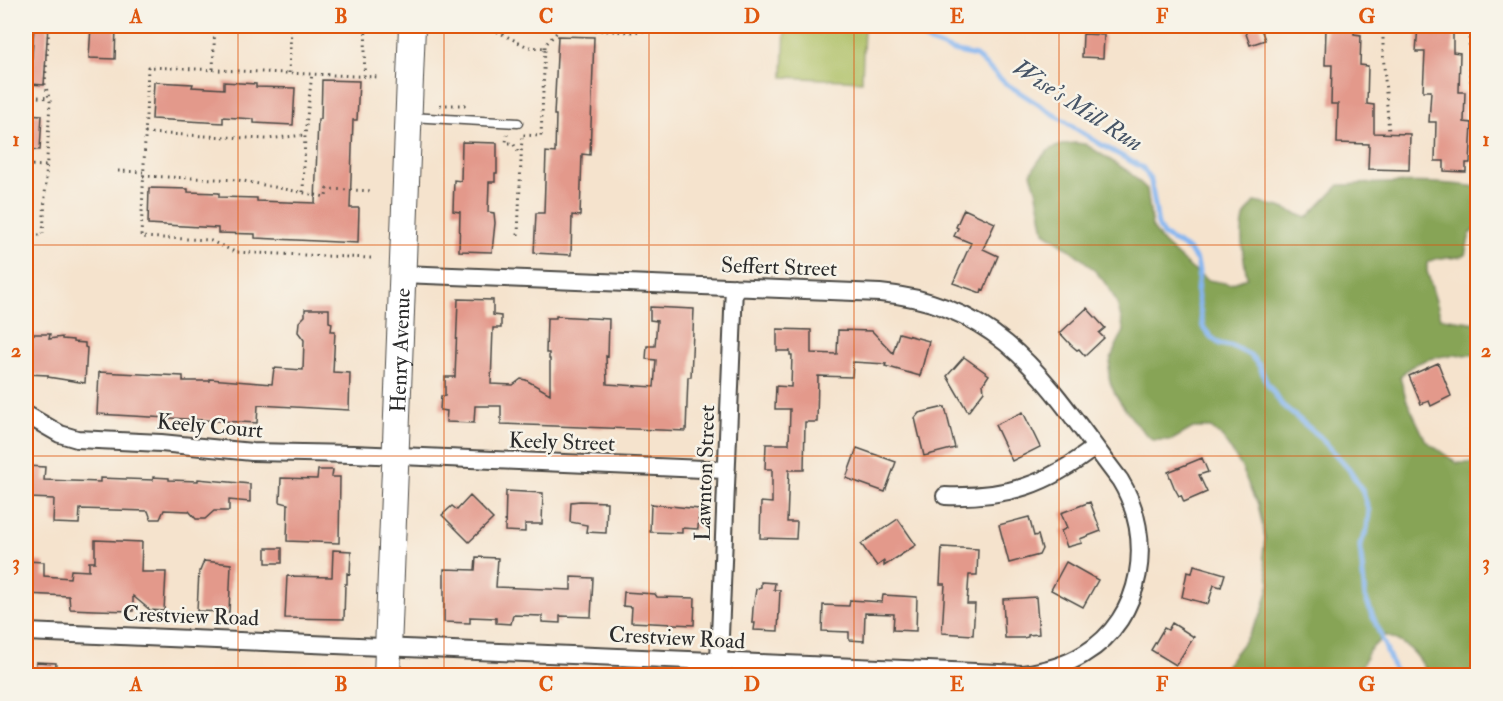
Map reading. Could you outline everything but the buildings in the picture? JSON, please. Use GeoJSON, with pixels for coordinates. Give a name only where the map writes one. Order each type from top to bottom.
{"type":"FeatureCollection","features":[{"type":"Feature","properties":{"kind":"main road","name":"Henry Avenue"},"geometry":{"type":"LineString","coordinates":[[387,675],[412,26]]}},
{"type":"Feature","properties":{"kind":"street","name":"Seffert Street"},"geometry":{"type":"LineString","coordinates":[[401,274],[892,294],[924,300],[952,310],[998,336],[1027,360],[1095,447]]}},
{"type":"Feature","properties":{"kind":"street","name":"Lawnton Street"},"geometry":{"type":"LineString","coordinates":[[719,661],[734,287]]}},
{"type":"Feature","properties":{"kind":"street","name":"Keely Court"},"geometry":{"type":"LineString","coordinates":[[27,415],[60,434],[77,439],[162,443],[252,452],[395,456]]}},
{"type":"Feature","properties":{"kind":"street"},"geometry":{"type":"LineString","coordinates":[[945,496],[980,496],[1026,487],[1075,464],[1095,447]]}},
{"type":"Feature","properties":{"kind":"street","name":"Crestview Road"},"geometry":{"type":"LineString","coordinates":[[26,632],[1023,674],[1056,667],[1086,653],[1102,640],[1123,613],[1137,580],[1141,547],[1132,501],[1120,480],[1095,447]]}},
{"type":"Feature","properties":{"kind":"street","name":"Keely Street"},"geometry":{"type":"LineString","coordinates":[[395,456],[726,470]]}},
{"type":"Feature","properties":{"kind":"lane"},"geometry":{"type":"LineString","coordinates":[[408,117],[518,123]]}},
{"type":"Feature","properties":{"kind":"path"},"geometry":{"type":"LineString","coordinates":[[26,235],[43,235],[49,98],[45,84],[49,26]]}},
{"type":"Feature","properties":{"kind":"path"},"geometry":{"type":"LineString","coordinates":[[213,70],[215,26]]}},
{"type":"Feature","properties":{"kind":"path"},"geometry":{"type":"LineString","coordinates":[[289,73],[291,26]]}},
{"type":"Feature","properties":{"kind":"path"},"geometry":{"type":"LineString","coordinates":[[364,76],[366,26]]}},
{"type":"Feature","properties":{"kind":"path"},"geometry":{"type":"LineString","coordinates":[[497,26],[496,31],[528,46],[544,48]]}},
{"type":"Feature","properties":{"kind":"path"},"geometry":{"type":"LineString","coordinates":[[521,156],[513,143],[506,143],[507,134],[541,136],[544,48],[561,28],[630,32],[698,26]]}},
{"type":"Feature","properties":{"kind":"path"},"geometry":{"type":"LineString","coordinates":[[1383,26],[1389,133]]}},
{"type":"Feature","properties":{"kind":"path"},"geometry":{"type":"LineString","coordinates":[[1469,26],[1470,77],[1478,108]]}},
{"type":"Feature","properties":{"kind":"path"},"geometry":{"type":"LineString","coordinates":[[371,258],[235,252],[209,240],[141,237],[143,174],[148,66],[378,77]]}},
{"type":"Feature","properties":{"kind":"path"},"geometry":{"type":"LineString","coordinates":[[303,192],[305,135],[312,73]]}},
{"type":"Feature","properties":{"kind":"path"},"geometry":{"type":"LineString","coordinates":[[26,96],[49,98]]}},
{"type":"Feature","properties":{"kind":"path"},"geometry":{"type":"LineString","coordinates":[[440,105],[468,105]]}},
{"type":"Feature","properties":{"kind":"path"},"geometry":{"type":"LineString","coordinates":[[145,133],[267,139],[305,135]]}},
{"type":"Feature","properties":{"kind":"path"},"geometry":{"type":"LineString","coordinates":[[518,235],[522,135]]}},
{"type":"Feature","properties":{"kind":"path"},"geometry":{"type":"LineString","coordinates":[[26,165],[47,166]]}},
{"type":"Feature","properties":{"kind":"path"},"geometry":{"type":"LineString","coordinates":[[118,171],[238,180],[326,197],[327,189],[373,191]]}},
{"type":"Feature","properties":{"kind":"green space"},"geometry":{"type":"Polygon","coordinates":[[[785,26],[864,26],[862,81],[783,77],[785,26]]]}},
{"type":"Feature","properties":{"kind":"green space"},"geometry":{"type":"Polygon","coordinates":[[[1075,143],[1085,144],[1128,171],[1147,189],[1152,227],[1163,243],[1208,280],[1230,284],[1247,278],[1242,233],[1244,218],[1255,202],[1280,207],[1307,218],[1339,185],[1426,183],[1477,187],[1477,227],[1470,234],[1465,255],[1432,260],[1427,263],[1427,271],[1441,318],[1477,323],[1477,355],[1435,358],[1415,365],[1400,377],[1406,399],[1426,441],[1457,463],[1477,463],[1477,675],[1428,675],[1411,650],[1385,635],[1369,651],[1361,668],[1350,674],[1337,670],[1306,670],[1290,675],[1218,675],[1243,643],[1262,613],[1270,583],[1263,555],[1265,538],[1258,504],[1241,466],[1223,438],[1211,428],[1193,428],[1172,440],[1153,440],[1133,420],[1114,391],[1109,375],[1110,363],[1124,331],[1117,303],[1102,278],[1093,269],[1075,253],[1044,232],[1031,173],[1048,151],[1075,143]]]}},
{"type":"Feature","properties":{"kind":"waterway","name":"Wise's Mill Run"},"geometry":{"type":"LineString","coordinates":[[904,26],[932,43],[976,56],[1005,83],[1100,144],[1143,168],[1151,181],[1158,225],[1163,235],[1189,250],[1197,261],[1199,271],[1197,293],[1203,327],[1220,344],[1234,347],[1250,355],[1259,365],[1267,383],[1282,405],[1320,437],[1348,468],[1362,490],[1369,511],[1367,529],[1360,545],[1365,597],[1397,676]]}}]}
